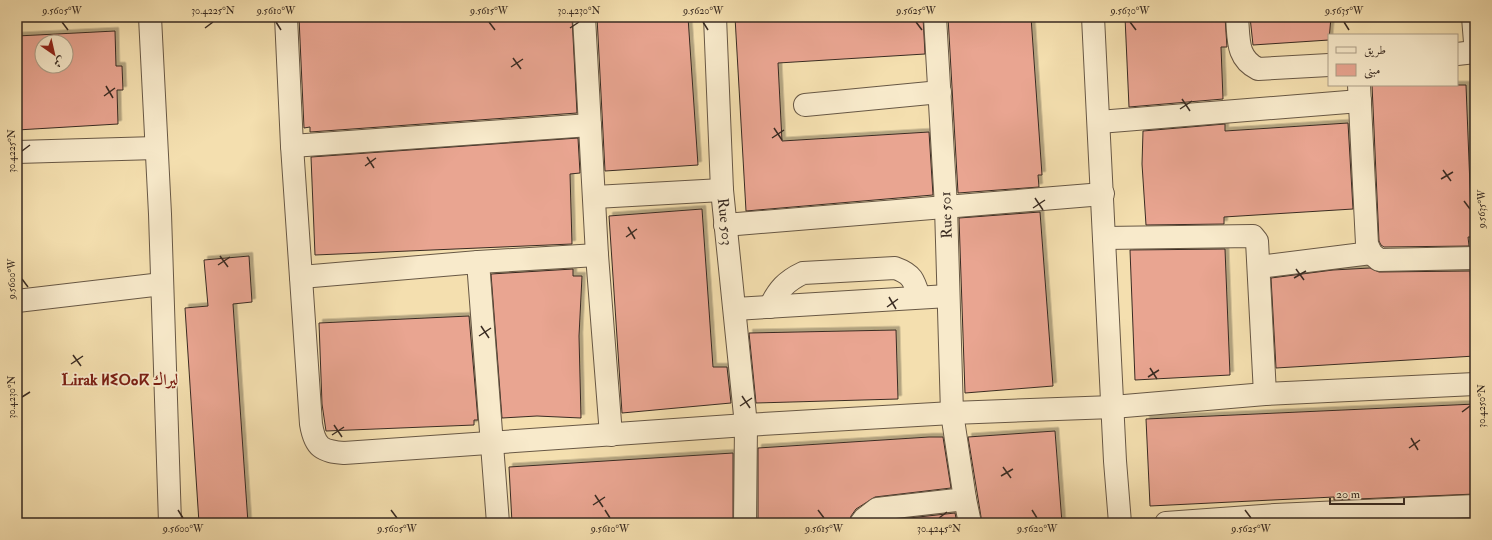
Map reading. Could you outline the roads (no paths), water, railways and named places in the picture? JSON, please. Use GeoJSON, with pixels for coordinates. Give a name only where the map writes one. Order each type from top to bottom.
{"type":"FeatureCollection","features":[{"type":"Feature","properties":{"kind":"street"},"geometry":{"type":"LineString","coordinates":[[150,17],[162,284],[170,523]]}},
{"type":"Feature","properties":{"kind":"street"},"geometry":{"type":"LineString","coordinates":[[286,17],[292,146],[312,434],[320,447],[330,452],[344,453],[746,425],[952,413],[1113,407],[1265,394],[1475,384]]}},
{"type":"Feature","properties":{"kind":"street"},"geometry":{"type":"LineString","coordinates":[[584,17],[597,255],[611,435]]}},
{"type":"Feature","properties":{"kind":"street","name":"Rue 503"},"geometry":{"type":"LineString","coordinates":[[715,17],[722,190],[746,425],[745,523]]}},
{"type":"Feature","properties":{"kind":"street","name":"Rue 501"},"geometry":{"type":"LineString","coordinates":[[935,17],[946,207],[952,413],[970,523]]}},
{"type":"Feature","properties":{"kind":"street"},"geometry":{"type":"LineString","coordinates":[[1094,17],[1104,238],[1120,523]]}},
{"type":"Feature","properties":{"kind":"street"},"geometry":{"type":"LineString","coordinates":[[1237,17],[1241,53],[1250,65],[1258,69],[1328,65]]}},
{"type":"Feature","properties":{"kind":"street"},"geometry":{"type":"LineString","coordinates":[[1472,17],[1475,42]]}},
{"type":"Feature","properties":{"kind":"street"},"geometry":{"type":"LineString","coordinates":[[1458,54],[1475,52]]}},
{"type":"Feature","properties":{"kind":"street"},"geometry":{"type":"LineString","coordinates":[[805,105],[940,92]]}},
{"type":"Feature","properties":{"kind":"street"},"geometry":{"type":"LineString","coordinates":[[1099,122],[1360,93],[1367,244],[1371,253],[1379,260],[1475,258]]}},
{"type":"Feature","properties":{"kind":"street"},"geometry":{"type":"LineString","coordinates":[[292,146],[590,125]]}},
{"type":"Feature","properties":{"kind":"street"},"geometry":{"type":"LineString","coordinates":[[17,152],[156,148]]}},
{"type":"Feature","properties":{"kind":"street"},"geometry":{"type":"LineString","coordinates":[[595,197],[722,190]]}},
{"type":"Feature","properties":{"kind":"street"},"geometry":{"type":"LineString","coordinates":[[726,224],[1103,194]]}},
{"type":"Feature","properties":{"kind":"street"},"geometry":{"type":"LineString","coordinates":[[1104,238],[1253,236],[1257,241],[1259,267],[1265,394]]}},
{"type":"Feature","properties":{"kind":"street"},"geometry":{"type":"LineString","coordinates":[[1259,267],[1371,253]]}},
{"type":"Feature","properties":{"kind":"street"},"geometry":{"type":"LineString","coordinates":[[301,276],[478,262],[597,255]]}},
{"type":"Feature","properties":{"kind":"street"},"geometry":{"type":"LineString","coordinates":[[478,262],[493,442],[498,523]]}},
{"type":"Feature","properties":{"kind":"street"},"geometry":{"type":"LineString","coordinates":[[770,307],[778,290],[791,278],[803,273],[895,268],[907,272],[915,284],[918,297]]}},
{"type":"Feature","properties":{"kind":"street"},"geometry":{"type":"LineString","coordinates":[[17,301],[162,284]]}},
{"type":"Feature","properties":{"kind":"street"},"geometry":{"type":"LineString","coordinates":[[735,309],[948,296]]}},
{"type":"Feature","properties":{"kind":"street"},"geometry":{"type":"LineString","coordinates":[[861,523],[877,509],[966,499]]}},
{"type":"Feature","properties":{"kind":"street"},"geometry":{"type":"LineString","coordinates":[[1166,523],[1366,517],[1461,512]]}},
{"type":"Feature","properties":{"kind":"district","name":"Lirak ⵍⵉⵔⴰⴽ ليراك"},"geometry":{"type":"Point","coordinates":[120,379]}}]}
